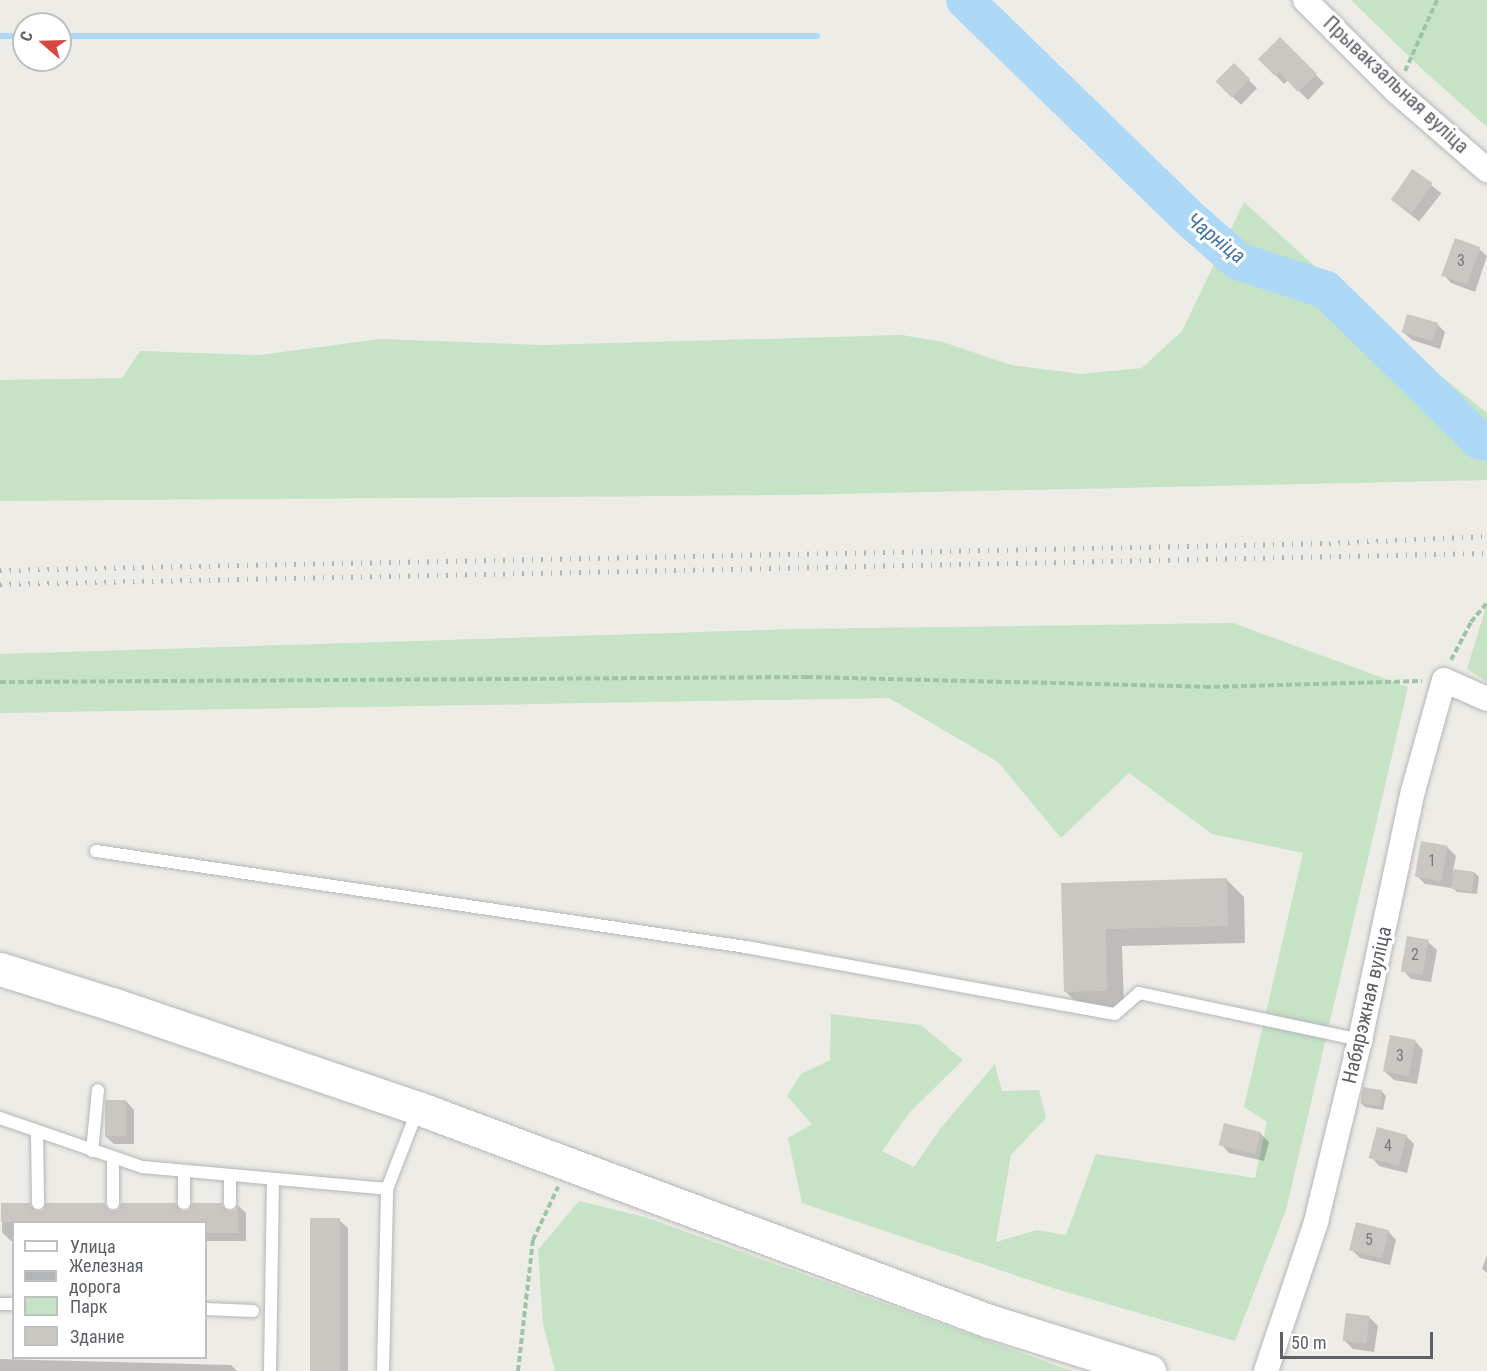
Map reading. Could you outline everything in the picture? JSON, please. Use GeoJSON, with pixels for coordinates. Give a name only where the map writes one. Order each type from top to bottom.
{"type":"FeatureCollection","features":[{"type":"Feature","properties":{"kind":"street","name":"Прывакзальная вуліца"},"geometry":{"type":"LineString","coordinates":[[1305,0],[1396,91],[1487,170]]}},
{"type":"Feature","properties":{"kind":"street"},"geometry":{"type":"LineString","coordinates":[[1444,680],[1487,699]]}},
{"type":"Feature","properties":{"kind":"street","name":"Набярэжная вуліца"},"geometry":{"type":"LineString","coordinates":[[1266,1371],[1316,1221],[1360,1040],[1413,790],[1444,680]]}},
{"type":"Feature","properties":{"kind":"street"},"geometry":{"type":"LineString","coordinates":[[0,969],[112,1004],[418,1108],[989,1321],[1149,1371]]}},
{"type":"Feature","properties":{"kind":"lane"},"geometry":{"type":"LineString","coordinates":[[96,851],[746,947],[1115,1014],[1139,993],[1360,1040]]}},
{"type":"Feature","properties":{"kind":"lane"},"geometry":{"type":"LineString","coordinates":[[92,1151],[98,1090]]}},
{"type":"Feature","properties":{"kind":"lane"},"geometry":{"type":"LineString","coordinates":[[383,1371],[387,1189],[418,1108]]}},
{"type":"Feature","properties":{"kind":"lane"},"geometry":{"type":"LineString","coordinates":[[0,1118],[142,1167],[387,1189]]}},
{"type":"Feature","properties":{"kind":"lane"},"geometry":{"type":"LineString","coordinates":[[37,1131],[38,1203]]}},
{"type":"Feature","properties":{"kind":"lane"},"geometry":{"type":"LineString","coordinates":[[113,1158],[113,1203]]}},
{"type":"Feature","properties":{"kind":"lane"},"geometry":{"type":"LineString","coordinates":[[183,1203],[184,1171]]}},
{"type":"Feature","properties":{"kind":"lane"},"geometry":{"type":"LineString","coordinates":[[230,1175],[230,1203]]}},
{"type":"Feature","properties":{"kind":"lane"},"geometry":{"type":"LineString","coordinates":[[270,1371],[273,1179]]}},
{"type":"Feature","properties":{"kind":"lane"},"geometry":{"type":"LineString","coordinates":[[207,1310],[252,1311]]}},
{"type":"Feature","properties":{"kind":"path"},"geometry":{"type":"LineString","coordinates":[[1396,91],[1437,0]]}},
{"type":"Feature","properties":{"kind":"path"},"geometry":{"type":"LineString","coordinates":[[0,682],[807,677],[1205,687],[1444,680],[1452,657],[1471,621],[1487,603]]}},
{"type":"Feature","properties":{"kind":"path"},"geometry":{"type":"LineString","coordinates":[[518,1371],[533,1240],[567,1164]]}},
{"type":"Feature","properties":{"kind":"green space"},"geometry":{"type":"Polygon","coordinates":[[[1351,0],[1487,0],[1487,127],[1423,70],[1351,0]]]}},
{"type":"Feature","properties":{"kind":"green space"},"geometry":{"type":"Polygon","coordinates":[[[1244,202],[1395,339],[1487,413],[1487,480],[792,495],[0,501],[0,380],[122,378],[140,351],[259,355],[381,339],[541,345],[902,335],[943,342],[1011,365],[1081,374],[1142,368],[1182,331],[1244,202]]]}},
{"type":"Feature","properties":{"kind":"green space"},"geometry":{"type":"Polygon","coordinates":[[[1487,607],[1487,682],[1467,669],[1487,607]]]}},
{"type":"Feature","properties":{"kind":"green space"},"geometry":{"type":"Polygon","coordinates":[[[1233,623],[1408,687],[1286,1210],[1235,1341],[1056,1289],[802,1203],[788,1138],[812,1124],[787,1096],[801,1074],[830,1060],[831,1014],[921,1025],[963,1060],[910,1112],[882,1151],[914,1167],[940,1129],[995,1064],[1002,1091],[1039,1090],[1046,1118],[1011,1155],[996,1242],[1037,1230],[1066,1235],[1096,1154],[1255,1178],[1267,1122],[1244,1107],[1303,853],[1212,834],[1129,773],[1061,838],[998,762],[889,698],[0,713],[0,654],[793,629],[1233,623]]]}},
{"type":"Feature","properties":{"kind":"green space"},"geometry":{"type":"Polygon","coordinates":[[[579,1201],[645,1217],[1072,1371],[555,1371],[543,1324],[538,1250],[579,1201]]]}},
{"type":"Feature","properties":{"kind":"building"},"geometry":{"type":"Polygon","coordinates":[[[1280,37],[1317,74],[1298,92],[1279,72],[1275,76],[1258,59],[1280,37]]]}},
{"type":"Feature","properties":{"kind":"building"},"geometry":{"type":"Polygon","coordinates":[[[1234,63],[1250,79],[1232,98],[1216,81],[1234,63]]]}},
{"type":"Feature","properties":{"kind":"building"},"geometry":{"type":"Polygon","coordinates":[[[1412,169],[1433,183],[1412,214],[1391,200],[1412,169]]]}},
{"type":"Feature","properties":{"kind":"building"},"geometry":{"type":"Polygon","coordinates":[[[1455,238],[1480,247],[1467,285],[1441,276],[1455,238]]]}},
{"type":"Feature","properties":{"kind":"building"},"geometry":{"type":"Polygon","coordinates":[[[1407,314],[1438,323],[1433,341],[1402,332],[1407,314]]]}},
{"type":"Feature","properties":{"kind":"building"},"geometry":{"type":"Polygon","coordinates":[[[1421,841],[1448,846],[1441,881],[1415,876],[1421,841]]]}},
{"type":"Feature","properties":{"kind":"building"},"geometry":{"type":"Polygon","coordinates":[[[1454,869],[1475,872],[1472,892],[1451,889],[1454,869]]]}},
{"type":"Feature","properties":{"kind":"building"},"geometry":{"type":"Polygon","coordinates":[[[1227,878],[1228,926],[1106,929],[1107,991],[1064,992],[1061,883],[1227,878]]]}},
{"type":"Feature","properties":{"kind":"building"},"geometry":{"type":"Polygon","coordinates":[[[1407,936],[1429,940],[1422,975],[1401,971],[1407,936]]]}},
{"type":"Feature","properties":{"kind":"building"},"geometry":{"type":"Polygon","coordinates":[[[1390,1035],[1416,1040],[1408,1076],[1383,1071],[1390,1035]]]}},
{"type":"Feature","properties":{"kind":"building"},"geometry":{"type":"Polygon","coordinates":[[[1363,1087],[1383,1090],[1380,1106],[1360,1103],[1363,1087]]]}},
{"type":"Feature","properties":{"kind":"building"},"geometry":{"type":"Polygon","coordinates":[[[105,1100],[126,1100],[126,1136],[105,1136],[105,1100]]]}},
{"type":"Feature","properties":{"kind":"building"},"geometry":{"type":"Polygon","coordinates":[[[1224,1123],[1261,1132],[1255,1155],[1218,1145],[1224,1123]]]}},
{"type":"Feature","properties":{"kind":"building"},"geometry":{"type":"Polygon","coordinates":[[[1377,1127],[1407,1135],[1399,1166],[1369,1158],[1377,1127]]]}},
{"type":"Feature","properties":{"kind":"building"},"geometry":{"type":"Polygon","coordinates":[[[1,1203],[30,1203],[31,1208],[38,1211],[43,1210],[46,1203],[105,1203],[106,1208],[112,1211],[118,1210],[121,1203],[176,1203],[177,1208],[183,1211],[189,1210],[192,1203],[222,1203],[223,1208],[229,1211],[235,1210],[238,1203],[238,1233],[207,1233],[207,1221],[1,1222],[1,1203]]]}},
{"type":"Feature","properties":{"kind":"building"},"geometry":{"type":"Polygon","coordinates":[[[310,1218],[340,1218],[340,1371],[310,1371],[310,1218]]]}},
{"type":"Feature","properties":{"kind":"building"},"geometry":{"type":"Polygon","coordinates":[[[1356,1222],[1389,1230],[1382,1258],[1349,1250],[1356,1222]]]}},
{"type":"Feature","properties":{"kind":"building"},"geometry":{"type":"Polygon","coordinates":[[[1346,1313],[1370,1316],[1366,1344],[1343,1341],[1346,1313]]]}},
{"type":"Feature","properties":{"kind":"waterway","name":"Чарніца"},"geometry":{"type":"LineString","coordinates":[[965,0],[1188,217],[1238,261],[1326,290],[1479,440],[1487,442]]}},
{"type":"Feature","properties":{"kind":"waterway"},"geometry":{"type":"LineString","coordinates":[[0,36],[12,36]]}},
{"type":"Feature","properties":{"kind":"waterway"},"geometry":{"type":"LineString","coordinates":[[72,36],[817,36]]}},
{"type":"Feature","properties":{"kind":"railway"},"geometry":{"type":"LineString","coordinates":[[0,570],[1329,543],[1487,536]]}},
{"type":"Feature","properties":{"kind":"railway"},"geometry":{"type":"LineString","coordinates":[[0,584],[1487,553]]}}]}
